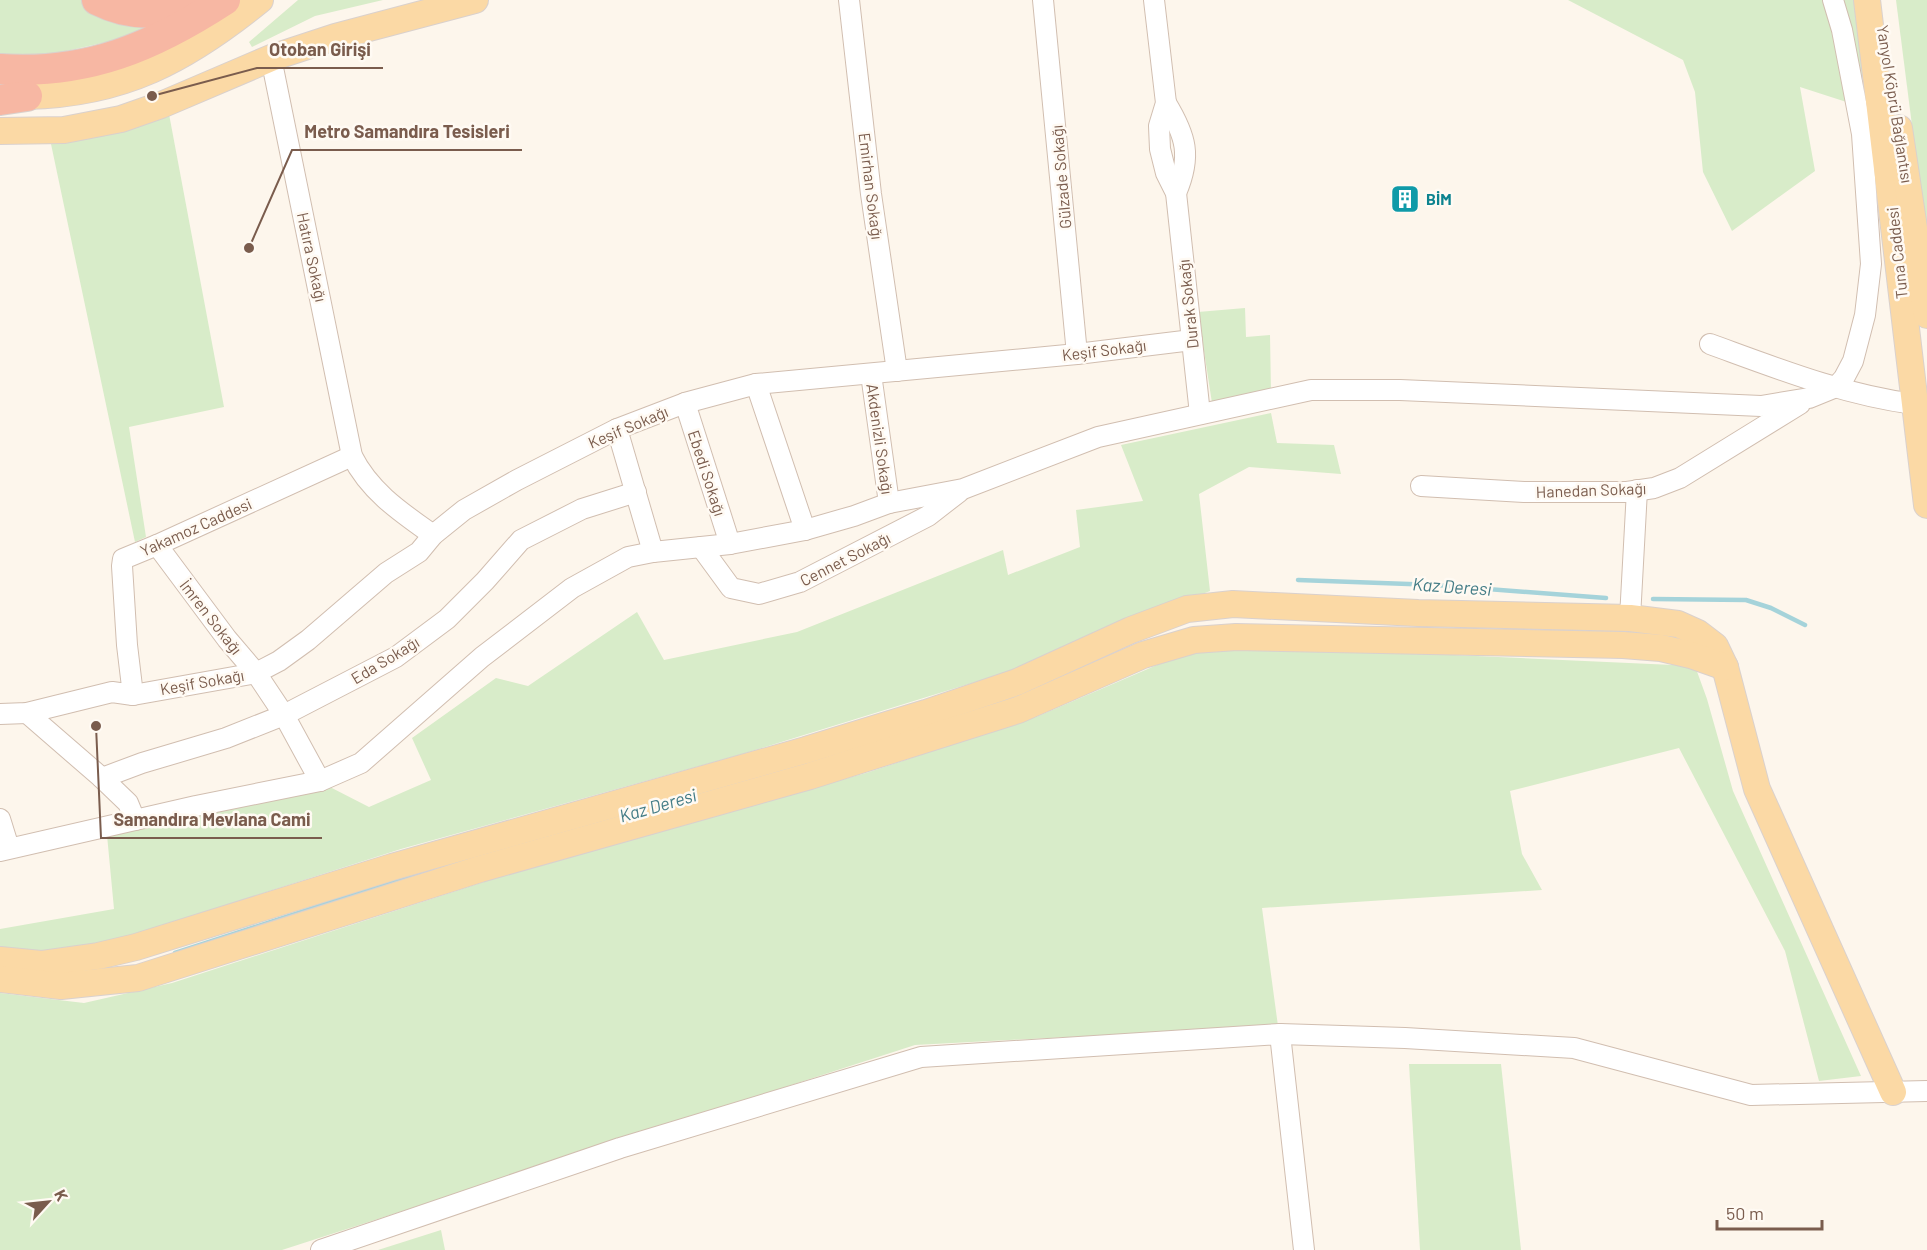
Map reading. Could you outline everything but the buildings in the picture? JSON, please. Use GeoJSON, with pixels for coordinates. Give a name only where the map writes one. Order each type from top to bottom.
{"type":"FeatureCollection","features":[{"type":"Feature","properties":{"kind":"highway"},"geometry":{"type":"LineString","coordinates":[[97,0],[116,9],[137,13],[165,10],[196,0]]}},
{"type":"Feature","properties":{"kind":"highway"},"geometry":{"type":"LineString","coordinates":[[0,69],[56,69],[109,58],[173,32],[225,0]]}},
{"type":"Feature","properties":{"kind":"main road"},"geometry":{"type":"LineString","coordinates":[[9,96],[56,95],[99,89],[155,69],[210,39],[260,0]]}},
{"type":"Feature","properties":{"kind":"main road"},"geometry":{"type":"LineString","coordinates":[[0,131],[64,130],[122,119],[161,105],[271,58],[335,37],[475,0]]}},
{"type":"Feature","properties":{"kind":"main road","name":"Tuna Caddesi"},"geometry":{"type":"LineString","coordinates":[[1867,0],[1927,505]]}},
{"type":"Feature","properties":{"kind":"main road","name":"Yanyol Köprü Bağlantısı"},"geometry":{"type":"LineString","coordinates":[[1879,0],[1927,315]]}},
{"type":"Feature","properties":{"kind":"main road"},"geometry":{"type":"LineString","coordinates":[[9,96],[74,109],[109,112],[161,105]]}},
{"type":"Feature","properties":{"kind":"main road"},"geometry":{"type":"LineString","coordinates":[[0,960],[41,963],[98,956],[136,947],[403,864],[806,750],[1017,682],[1131,630],[1186,609],[1233,604],[1418,614],[1630,618],[1678,624],[1698,633],[1715,646],[1725,667],[1757,789],[1893,1092]]}},
{"type":"Feature","properties":{"kind":"main road"},"geometry":{"type":"LineString","coordinates":[[0,979],[61,986],[138,978],[480,869],[810,776],[1018,710],[1143,655],[1194,640],[1236,637],[1623,645],[1661,648],[1691,655],[1725,667]]}},
{"type":"Feature","properties":{"kind":"street","name":"Emirhan Sokağı"},"geometry":{"type":"LineString","coordinates":[[849,0],[871,194],[897,371]]}},
{"type":"Feature","properties":{"kind":"street","name":"Gülzade Sokağı"},"geometry":{"type":"LineString","coordinates":[[1043,0],[1077,354]]}},
{"type":"Feature","properties":{"kind":"street","name":"Durak Sokağı"},"geometry":{"type":"LineString","coordinates":[[1154,0],[1166,103],[1159,126],[1160,149],[1166,174],[1176,193],[1200,414]]}},
{"type":"Feature","properties":{"kind":"street"},"geometry":{"type":"LineString","coordinates":[[0,819],[5,849],[135,819],[321,781],[361,763],[482,657],[572,588],[628,557],[730,544],[805,530],[890,503],[963,489],[1098,437],[1311,390],[1400,390],[1761,406],[1809,398],[1836,387],[1853,361],[1865,315],[1871,264],[1862,134],[1842,30],[1833,0]]}},
{"type":"Feature","properties":{"kind":"street","name":"Hatıra Sokağı"},"geometry":{"type":"LineString","coordinates":[[271,58],[352,456]]}},
{"type":"Feature","properties":{"kind":"street","name":"Keşif Sokağı"},"geometry":{"type":"LineString","coordinates":[[133,695],[256,673],[279,661],[308,640],[386,573],[419,552],[433,535],[464,510],[617,429],[685,403],[756,384],[1077,354],[1192,340]]}},
{"type":"Feature","properties":{"kind":"street"},"geometry":{"type":"LineString","coordinates":[[1710,344],[1836,387],[1879,399],[1914,404]]}},
{"type":"Feature","properties":{"kind":"street","name":"Akdenizli Sokağı"},"geometry":{"type":"LineString","coordinates":[[871,374],[890,503]]}},
{"type":"Feature","properties":{"kind":"street"},"geometry":{"type":"LineString","coordinates":[[756,384],[805,530]]}},
{"type":"Feature","properties":{"kind":"street","name":"Hanedan Sokağı"},"geometry":{"type":"LineString","coordinates":[[1421,486],[1524,492],[1654,488],[1680,478],[1809,398]]}},
{"type":"Feature","properties":{"kind":"street","name":"Ebedi Sokağı"},"geometry":{"type":"LineString","coordinates":[[685,403],[730,544]]}},
{"type":"Feature","properties":{"kind":"street"},"geometry":{"type":"LineString","coordinates":[[617,429],[653,552]]}},
{"type":"Feature","properties":{"kind":"street"},"geometry":{"type":"LineString","coordinates":[[352,456],[360,471],[387,502],[433,535]]}},
{"type":"Feature","properties":{"kind":"street","name":"Yakamoz Caddesi"},"geometry":{"type":"LineString","coordinates":[[133,695],[127,645],[123,559],[352,456]]}},
{"type":"Feature","properties":{"kind":"street","name":"Cennet Sokağı"},"geometry":{"type":"LineString","coordinates":[[701,547],[731,588],[759,594],[800,582],[928,516],[963,489]]}},
{"type":"Feature","properties":{"kind":"street"},"geometry":{"type":"LineString","coordinates":[[1630,618],[1637,490]]}},
{"type":"Feature","properties":{"kind":"street","name":"Eda Sokağı"},"geometry":{"type":"LineString","coordinates":[[102,778],[142,763],[226,738],[284,716],[396,657],[447,619],[521,540],[582,509],[636,492]]}},
{"type":"Feature","properties":{"kind":"street","name":"İmren Sokağı"},"geometry":{"type":"LineString","coordinates":[[157,545],[227,639],[256,673],[284,716],[321,781]]}},
{"type":"Feature","properties":{"kind":"street"},"geometry":{"type":"LineString","coordinates":[[0,714],[27,713],[112,693],[133,695]]}},
{"type":"Feature","properties":{"kind":"street"},"geometry":{"type":"LineString","coordinates":[[27,713],[128,803],[135,819]]}},
{"type":"Feature","properties":{"kind":"street"},"geometry":{"type":"LineString","coordinates":[[1280,1034],[1304,1250]]}},
{"type":"Feature","properties":{"kind":"street"},"geometry":{"type":"LineString","coordinates":[[321,1250],[620,1148],[921,1057],[1280,1034],[1405,1038],[1574,1048],[1751,1095],[1927,1091]]}},
{"type":"Feature","properties":{"kind":"green space"},"geometry":{"type":"Polygon","coordinates":[[[0,0],[82,0],[96,9],[156,22],[120,39],[53,54],[0,55],[0,0]]]}},
{"type":"Feature","properties":{"kind":"green space"},"geometry":{"type":"Polygon","coordinates":[[[298,0],[383,0],[315,16],[252,47],[249,42],[298,0]]]}},
{"type":"Feature","properties":{"kind":"green space"},"geometry":{"type":"Polygon","coordinates":[[[1568,0],[1856,0],[1865,108],[1800,87],[1815,171],[1732,231],[1703,172],[1695,92],[1683,60],[1568,0]]]}},
{"type":"Feature","properties":{"kind":"green space"},"geometry":{"type":"Polygon","coordinates":[[[1896,0],[1927,0],[1927,243],[1896,0]]]}},
{"type":"Feature","properties":{"kind":"green space"},"geometry":{"type":"Polygon","coordinates":[[[169,114],[224,407],[129,427],[146,537],[135,542],[51,144],[169,114]]]}},
{"type":"Feature","properties":{"kind":"green space"},"geometry":{"type":"Polygon","coordinates":[[[1245,308],[1246,337],[1270,335],[1271,393],[1212,403],[1198,312],[1245,308]]]}},
{"type":"Feature","properties":{"kind":"green space"},"geometry":{"type":"Polygon","coordinates":[[[1271,413],[1277,443],[1334,445],[1341,474],[1249,467],[1199,494],[1210,591],[1001,674],[739,755],[401,849],[64,957],[0,951],[0,929],[114,909],[107,835],[326,785],[369,807],[431,780],[412,738],[496,678],[528,686],[637,612],[664,660],[797,632],[1003,550],[1008,575],[1080,547],[1076,510],[1143,501],[1121,445],[1271,413]]]}},
{"type":"Feature","properties":{"kind":"green space"},"geometry":{"type":"Polygon","coordinates":[[[1275,647],[1695,666],[1707,699],[1733,791],[1861,1076],[1819,1081],[1785,951],[1679,748],[1510,791],[1522,854],[1542,890],[1262,908],[1278,1026],[915,1045],[282,1250],[0,1250],[0,993],[84,1003],[172,983],[490,880],[866,773],[1036,717],[1157,665],[1208,649],[1275,647]]]}},
{"type":"Feature","properties":{"kind":"green space"},"geometry":{"type":"Polygon","coordinates":[[[1409,1064],[1501,1064],[1521,1250],[1420,1250],[1409,1064]]]}},
{"type":"Feature","properties":{"kind":"green space"},"geometry":{"type":"Polygon","coordinates":[[[441,1230],[445,1250],[378,1250],[441,1230]]]}},
{"type":"Feature","properties":{"kind":"waterway","name":"Kaz Deresi"},"geometry":{"type":"LineString","coordinates":[[1298,580],[1436,585],[1606,598]]}},
{"type":"Feature","properties":{"kind":"waterway","name":"Kaz Deresi"},"geometry":{"type":"LineString","coordinates":[[1653,599],[1746,600],[1771,608],[1805,625]]}},
{"type":"Feature","properties":{"kind":"waterway","name":"Kaz Deresi"},"geometry":{"type":"LineString","coordinates":[[1029,690],[1057,679]]}},
{"type":"Feature","properties":{"kind":"waterway","name":"Kaz Deresi"},"geometry":{"type":"LineString","coordinates":[[990,706],[1016,696]]}},
{"type":"Feature","properties":{"kind":"waterway","name":"Kaz Deresi"},"geometry":{"type":"LineString","coordinates":[[175,953],[478,856]]}},
{"type":"Feature","properties":{"kind":"place","name":"Otoban Girişi"},"geometry":{"type":"Point","coordinates":[152,96]}},
{"type":"Feature","properties":{"kind":"place","name":"BİM"},"geometry":{"type":"Point","coordinates":[1405,199]}},
{"type":"Feature","properties":{"kind":"place","name":"Metro Samandıra Tesisleri"},"geometry":{"type":"Point","coordinates":[249,248]}},
{"type":"Feature","properties":{"kind":"place","name":"Samandıra Mevlana Cami"},"geometry":{"type":"Point","coordinates":[96,726]}}]}
